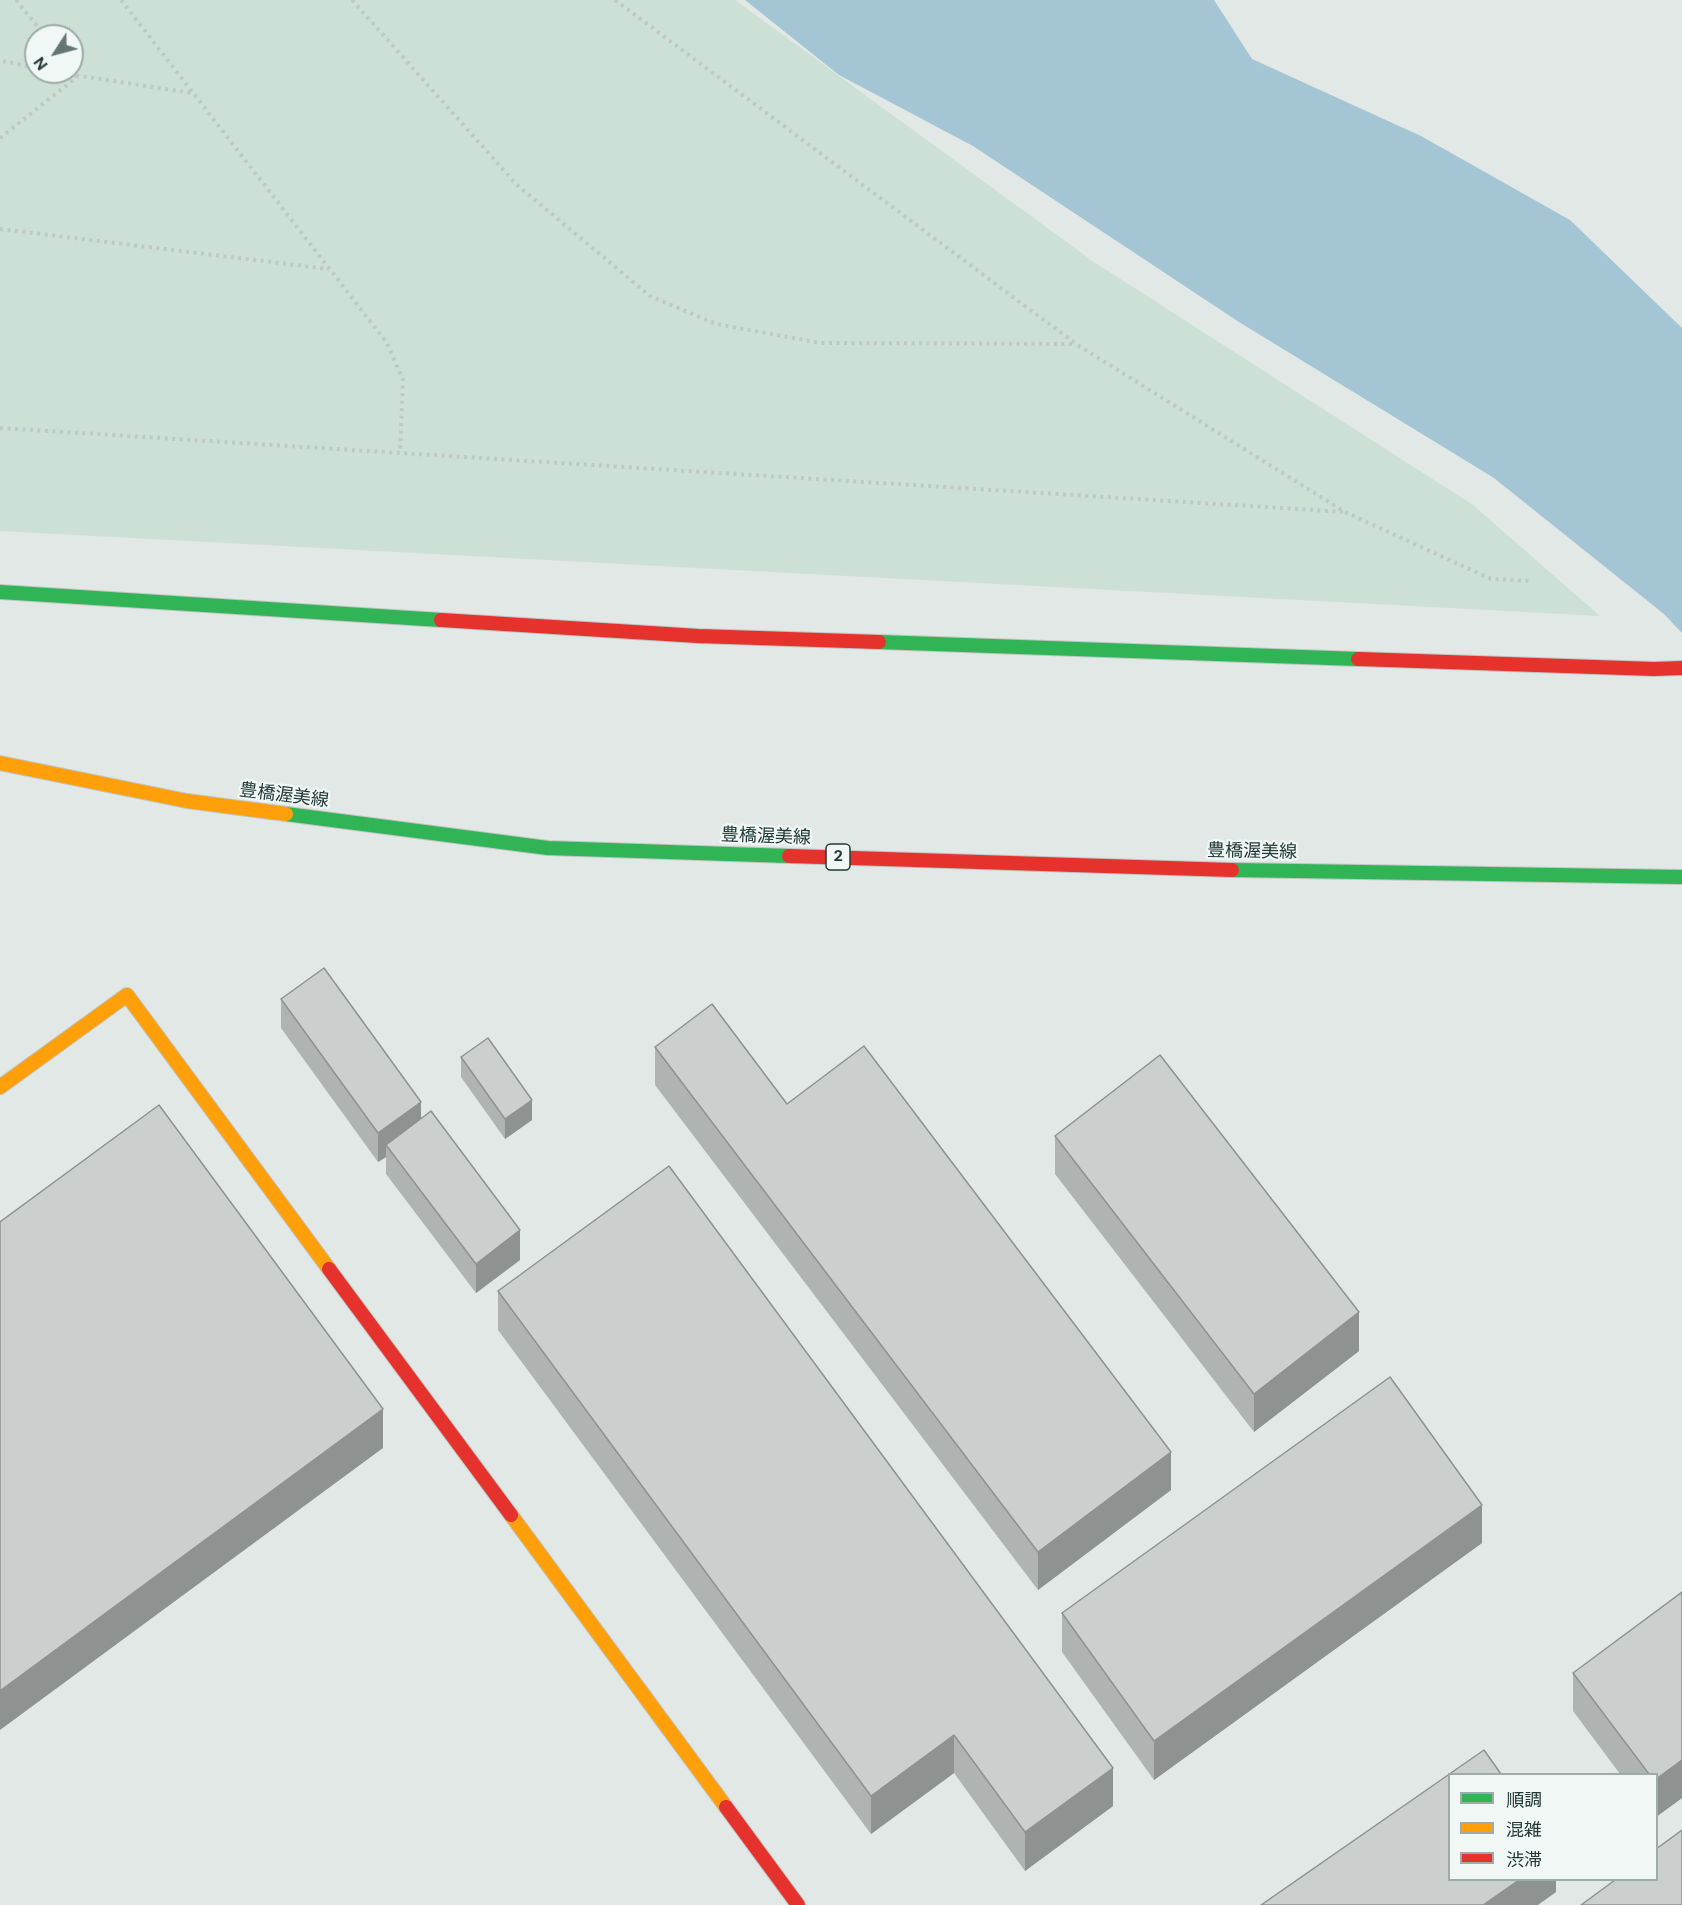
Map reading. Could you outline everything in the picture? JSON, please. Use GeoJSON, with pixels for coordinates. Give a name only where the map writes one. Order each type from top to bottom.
{"type":"FeatureCollection","features":[{"type":"Feature","properties":{"kind":"main road"},"geometry":{"type":"LineString","coordinates":[[0,592],[698,636],[1654,669],[1682,668]]}},
{"type":"Feature","properties":{"kind":"main road","name":"豊橋渥美線"},"geometry":{"type":"LineString","coordinates":[[0,763],[187,801],[548,848],[1267,871],[1682,877]]}},
{"type":"Feature","properties":{"kind":"main road"},"geometry":{"type":"LineString","coordinates":[[0,1087],[127,995],[798,1905]]}},
{"type":"Feature","properties":{"kind":"path"},"geometry":{"type":"LineString","coordinates":[[16,0],[35,24]]}},
{"type":"Feature","properties":{"kind":"path"},"geometry":{"type":"LineString","coordinates":[[121,0],[387,343],[403,381],[400,453]]}},
{"type":"Feature","properties":{"kind":"path"},"geometry":{"type":"LineString","coordinates":[[352,0],[517,185],[650,296],[716,324],[821,343],[1076,344]]}},
{"type":"Feature","properties":{"kind":"path"},"geometry":{"type":"LineString","coordinates":[[615,0],[1076,344],[1346,512],[1491,579],[1533,581]]}},
{"type":"Feature","properties":{"kind":"path"},"geometry":{"type":"LineString","coordinates":[[1,61],[24,66]]}},
{"type":"Feature","properties":{"kind":"path"},"geometry":{"type":"LineString","coordinates":[[84,78],[193,93]]}},
{"type":"Feature","properties":{"kind":"path"},"geometry":{"type":"LineString","coordinates":[[0,138],[68,84]]}},
{"type":"Feature","properties":{"kind":"path"},"geometry":{"type":"LineString","coordinates":[[0,229],[330,269]]}},
{"type":"Feature","properties":{"kind":"path"},"geometry":{"type":"LineString","coordinates":[[0,428],[1346,512]]}},
{"type":"Feature","properties":{"kind":"green space"},"geometry":{"type":"Polygon","coordinates":[[[0,0],[735,0],[1094,262],[1473,505],[1600,616],[0,531],[0,0]]]}},
{"type":"Feature","properties":{"kind":"water"},"geometry":{"type":"Polygon","coordinates":[[[745,0],[1214,0],[1252,59],[1421,136],[1570,220],[1682,328],[1682,633],[1664,614],[1494,478],[1239,322],[973,146],[839,75],[745,0]]]}},
{"type":"Feature","properties":{"kind":"building"},"geometry":{"type":"Polygon","coordinates":[[[324,968],[421,1102],[378,1133],[281,999],[324,968]]]}},
{"type":"Feature","properties":{"kind":"building"},"geometry":{"type":"Polygon","coordinates":[[[712,1004],[787,1104],[864,1046],[1171,1452],[1038,1552],[655,1047],[712,1004]]]}},
{"type":"Feature","properties":{"kind":"building"},"geometry":{"type":"Polygon","coordinates":[[[488,1038],[532,1100],[505,1119],[461,1057],[488,1038]]]}},
{"type":"Feature","properties":{"kind":"building"},"geometry":{"type":"Polygon","coordinates":[[[1160,1055],[1359,1312],[1254,1394],[1055,1136],[1160,1055]]]}},
{"type":"Feature","properties":{"kind":"building"},"geometry":{"type":"Polygon","coordinates":[[[159,1105],[383,1409],[0,1691],[0,1222],[159,1105]]]}},
{"type":"Feature","properties":{"kind":"building"},"geometry":{"type":"Polygon","coordinates":[[[431,1111],[520,1230],[476,1264],[386,1145],[431,1111]]]}},
{"type":"Feature","properties":{"kind":"building"},"geometry":{"type":"Polygon","coordinates":[[[669,1166],[1113,1768],[1025,1832],[954,1735],[871,1796],[498,1291],[669,1166]]]}},
{"type":"Feature","properties":{"kind":"building"},"geometry":{"type":"Polygon","coordinates":[[[1390,1377],[1482,1505],[1154,1741],[1062,1613],[1390,1377]]]}},
{"type":"Feature","properties":{"kind":"building"},"geometry":{"type":"Polygon","coordinates":[[[1682,1592],[1682,1760],[1658,1778],[1658,1773],[1648,1773],[1573,1673],[1682,1592]]]}},
{"type":"Feature","properties":{"kind":"building"},"geometry":{"type":"Polygon","coordinates":[[[1484,1750],[1500,1773],[1450,1773],[1484,1750]]]}},
{"type":"Feature","properties":{"kind":"building"},"geometry":{"type":"Polygon","coordinates":[[[1448,1775],[1448,1881],[1518,1881],[1483,1905],[1261,1905],[1448,1775]]]}},
{"type":"Feature","properties":{"kind":"building"},"geometry":{"type":"Polygon","coordinates":[[[1682,1830],[1682,1905],[1581,1905],[1614,1881],[1658,1881],[1658,1848],[1682,1830]]]}},
{"type":"Feature","properties":{"kind":"traffic: fast"},"geometry":{"type":"LineString","coordinates":[[0,592],[441,620]]}},
{"type":"Feature","properties":{"kind":"traffic: fast"},"geometry":{"type":"LineString","coordinates":[[879,642],[1358,659]]}},
{"type":"Feature","properties":{"kind":"traffic: fast"},"geometry":{"type":"LineString","coordinates":[[286,814],[548,848],[789,856]]}},
{"type":"Feature","properties":{"kind":"traffic: fast"},"geometry":{"type":"LineString","coordinates":[[1232,870],[1682,877]]}},
{"type":"Feature","properties":{"kind":"traffic: slow"},"geometry":{"type":"LineString","coordinates":[[0,763],[187,801],[286,814]]}},
{"type":"Feature","properties":{"kind":"traffic: slow"},"geometry":{"type":"LineString","coordinates":[[0,1087],[127,995],[329,1269]]}},
{"type":"Feature","properties":{"kind":"traffic: slow"},"geometry":{"type":"LineString","coordinates":[[511,1515],[726,1807]]}},
{"type":"Feature","properties":{"kind":"traffic: jam"},"geometry":{"type":"LineString","coordinates":[[441,620],[698,636],[879,642]]}},
{"type":"Feature","properties":{"kind":"traffic: jam"},"geometry":{"type":"LineString","coordinates":[[1358,659],[1682,668]]}},
{"type":"Feature","properties":{"kind":"traffic: jam"},"geometry":{"type":"LineString","coordinates":[[789,856],[1232,870]]}},
{"type":"Feature","properties":{"kind":"traffic: jam"},"geometry":{"type":"LineString","coordinates":[[329,1269],[511,1515]]}},
{"type":"Feature","properties":{"kind":"traffic: jam"},"geometry":{"type":"LineString","coordinates":[[726,1807],[798,1905]]}}]}
